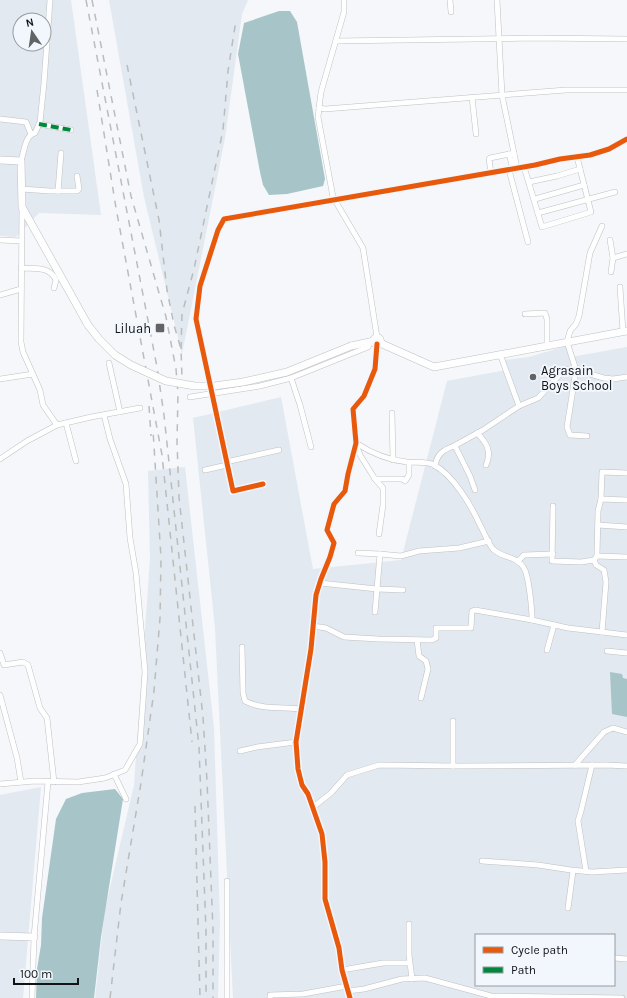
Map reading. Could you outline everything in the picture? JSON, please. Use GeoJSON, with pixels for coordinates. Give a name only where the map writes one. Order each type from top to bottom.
{"type":"FeatureCollection","features":[{"type":"Feature","properties":{"kind":"street"},"geometry":{"type":"LineString","coordinates":[[50,0],[44,83],[39,124],[35,133],[31,134],[28,138],[21,161],[21,342],[23,352],[40,390],[43,405],[57,425]]}},
{"type":"Feature","properties":{"kind":"street"},"geometry":{"type":"LineString","coordinates":[[344,0],[344,12],[321,92],[318,117],[333,197],[363,248],[376,341],[375,369],[364,396],[353,409],[356,443],[360,455],[375,479],[383,488],[383,505],[379,534]]}},
{"type":"Feature","properties":{"kind":"street"},"geometry":{"type":"LineString","coordinates":[[450,0],[451,12]]}},
{"type":"Feature","properties":{"kind":"street"},"geometry":{"type":"LineString","coordinates":[[497,0],[502,95],[512,153],[513,169],[528,242]]}},
{"type":"Feature","properties":{"kind":"street"},"geometry":{"type":"LineString","coordinates":[[336,41],[500,38],[627,39]]}},
{"type":"Feature","properties":{"kind":"street"},"geometry":{"type":"LineString","coordinates":[[319,108],[566,90],[627,90]]}},
{"type":"Feature","properties":{"kind":"street"},"geometry":{"type":"LineString","coordinates":[[472,97],[476,134]]}},
{"type":"Feature","properties":{"kind":"street"},"geometry":{"type":"LineString","coordinates":[[0,118],[26,122],[31,134]]}},
{"type":"Feature","properties":{"kind":"street"},"geometry":{"type":"LineString","coordinates":[[39,124],[71,130]]}},
{"type":"Feature","properties":{"kind":"street"},"geometry":{"type":"LineString","coordinates":[[263,484],[233,491],[196,319],[196,305],[200,286],[218,230],[224,219],[590,155],[609,149],[627,139]]}},
{"type":"Feature","properties":{"kind":"street"},"geometry":{"type":"LineString","coordinates":[[58,191],[61,153]]}},
{"type":"Feature","properties":{"kind":"street"},"geometry":{"type":"LineString","coordinates":[[491,172],[490,158],[512,153]]}},
{"type":"Feature","properties":{"kind":"street"},"geometry":{"type":"LineString","coordinates":[[524,167],[535,199],[542,227],[591,212],[577,157]]}},
{"type":"Feature","properties":{"kind":"street"},"geometry":{"type":"LineString","coordinates":[[0,160],[21,161]]}},
{"type":"Feature","properties":{"kind":"street"},"geometry":{"type":"LineString","coordinates":[[529,182],[580,169]]}},
{"type":"Feature","properties":{"kind":"street"},"geometry":{"type":"LineString","coordinates":[[21,189],[78,191],[77,176]]}},
{"type":"Feature","properties":{"kind":"street"},"geometry":{"type":"LineString","coordinates":[[535,199],[584,185]]}},
{"type":"Feature","properties":{"kind":"street"},"geometry":{"type":"LineString","coordinates":[[538,213],[615,192]]}},
{"type":"Feature","properties":{"kind":"street"},"geometry":{"type":"LineString","coordinates":[[22,207],[88,326],[99,339],[115,355],[131,365],[166,381],[195,386],[214,386],[243,382],[287,372],[351,346],[376,341],[434,366],[625,331],[620,287]]}},
{"type":"Feature","properties":{"kind":"street"},"geometry":{"type":"LineString","coordinates":[[587,436],[570,435],[567,427],[576,370],[567,342],[570,331],[576,324],[579,316],[590,253],[602,226]]}},
{"type":"Feature","properties":{"kind":"street"},"geometry":{"type":"LineString","coordinates":[[0,240],[21,240]]}},
{"type":"Feature","properties":{"kind":"street"},"geometry":{"type":"LineString","coordinates":[[610,240],[613,258],[611,272]]}},
{"type":"Feature","properties":{"kind":"street"},"geometry":{"type":"LineString","coordinates":[[613,258],[627,254]]}},
{"type":"Feature","properties":{"kind":"street"},"geometry":{"type":"LineString","coordinates":[[21,268],[43,269],[52,273],[56,280],[54,288]]}},
{"type":"Feature","properties":{"kind":"street"},"geometry":{"type":"LineString","coordinates":[[0,295],[21,289]]}},
{"type":"Feature","properties":{"kind":"street"},"geometry":{"type":"LineString","coordinates":[[525,314],[545,313],[547,320],[547,346]]}},
{"type":"Feature","properties":{"kind":"street"},"geometry":{"type":"LineString","coordinates":[[190,398],[211,393],[260,386],[291,378],[368,347],[376,341]]}},
{"type":"Feature","properties":{"kind":"street"},"geometry":{"type":"LineString","coordinates":[[500,354],[519,406]]}},
{"type":"Feature","properties":{"kind":"street"},"geometry":{"type":"LineString","coordinates":[[108,363],[120,412]]}},
{"type":"Feature","properties":{"kind":"street"},"geometry":{"type":"LineString","coordinates":[[435,466],[437,456],[442,451],[477,433],[519,406],[538,398],[564,370],[572,369],[604,378],[627,377]]}},
{"type":"Feature","properties":{"kind":"street"},"geometry":{"type":"LineString","coordinates":[[0,379],[33,374]]}},
{"type":"Feature","properties":{"kind":"street"},"geometry":{"type":"LineString","coordinates":[[291,378],[300,405],[311,448]]}},
{"type":"Feature","properties":{"kind":"street"},"geometry":{"type":"LineString","coordinates":[[0,459],[27,441],[57,425],[140,408]]}},
{"type":"Feature","properties":{"kind":"street"},"geometry":{"type":"LineString","coordinates":[[392,413],[393,460]]}},
{"type":"Feature","properties":{"kind":"street"},"geometry":{"type":"LineString","coordinates":[[0,784],[21,782],[78,782],[105,778],[125,770],[140,744],[145,672],[136,573],[130,538],[126,484],[110,439],[104,415]]}},
{"type":"Feature","properties":{"kind":"street"},"geometry":{"type":"LineString","coordinates":[[66,423],[76,461]]}},
{"type":"Feature","properties":{"kind":"street"},"geometry":{"type":"LineString","coordinates":[[477,433],[488,445],[490,452],[489,460],[486,465]]}},
{"type":"Feature","properties":{"kind":"street"},"geometry":{"type":"LineString","coordinates":[[356,443],[375,454],[393,460],[433,464],[451,478],[458,486],[494,550],[518,561],[524,570],[532,620]]}},
{"type":"Feature","properties":{"kind":"street"},"geometry":{"type":"LineString","coordinates":[[350,998],[342,970],[339,948],[325,899],[325,862],[322,834],[302,785],[298,769],[296,742],[311,649],[316,596],[334,543],[327,530],[334,504],[345,491],[356,443]]}},
{"type":"Feature","properties":{"kind":"street"},"geometry":{"type":"LineString","coordinates":[[454,446],[466,467],[475,490]]}},
{"type":"Feature","properties":{"kind":"street"},"geometry":{"type":"LineString","coordinates":[[205,470],[279,450]]}},
{"type":"Feature","properties":{"kind":"street"},"geometry":{"type":"LineString","coordinates":[[375,479],[402,479],[405,481],[409,475],[409,462]]}},
{"type":"Feature","properties":{"kind":"street"},"geometry":{"type":"LineString","coordinates":[[602,632],[606,582],[604,570],[596,565],[596,558],[598,511],[601,499],[602,472],[627,473]]}},
{"type":"Feature","properties":{"kind":"street"},"geometry":{"type":"LineString","coordinates":[[601,499],[627,500]]}},
{"type":"Feature","properties":{"kind":"street"},"geometry":{"type":"LineString","coordinates":[[553,506],[552,561],[581,562],[596,558],[627,557]]}},
{"type":"Feature","properties":{"kind":"street"},"geometry":{"type":"LineString","coordinates":[[598,525],[627,527]]}},
{"type":"Feature","properties":{"kind":"street"},"geometry":{"type":"LineString","coordinates":[[358,553],[402,556],[410,553],[459,548],[489,541]]}},
{"type":"Feature","properties":{"kind":"street"},"geometry":{"type":"LineString","coordinates":[[375,612],[380,554]]}},
{"type":"Feature","properties":{"kind":"street"},"geometry":{"type":"LineString","coordinates":[[518,561],[524,555],[553,554]]}},
{"type":"Feature","properties":{"kind":"street"},"geometry":{"type":"LineString","coordinates":[[320,583],[377,590],[403,590]]}},
{"type":"Feature","properties":{"kind":"street"},"geometry":{"type":"LineString","coordinates":[[313,626],[326,628],[344,637],[432,640],[436,638],[436,628],[471,628],[472,611],[475,610],[568,628],[627,634]]}},
{"type":"Feature","properties":{"kind":"street"},"geometry":{"type":"LineString","coordinates":[[547,650],[554,625]]}},
{"type":"Feature","properties":{"kind":"street"},"geometry":{"type":"LineString","coordinates":[[417,640],[419,656],[426,661],[428,669],[420,698]]}},
{"type":"Feature","properties":{"kind":"street"},"geometry":{"type":"LineString","coordinates":[[242,647],[243,693],[245,701],[251,704],[267,707],[302,709]]}},
{"type":"Feature","properties":{"kind":"street"},"geometry":{"type":"LineString","coordinates":[[607,651],[627,653]]}},
{"type":"Feature","properties":{"kind":"street"},"geometry":{"type":"LineString","coordinates":[[0,653],[4,665],[23,662],[28,665],[40,708],[47,718],[51,782],[34,937],[32,998]]}},
{"type":"Feature","properties":{"kind":"street"},"geometry":{"type":"LineString","coordinates":[[0,695],[17,758],[21,782]]}},
{"type":"Feature","properties":{"kind":"street"},"geometry":{"type":"LineString","coordinates":[[453,766],[454,721]]}},
{"type":"Feature","properties":{"kind":"street"},"geometry":{"type":"LineString","coordinates":[[575,765],[604,732],[613,728],[627,732]]}},
{"type":"Feature","properties":{"kind":"street"},"geometry":{"type":"LineString","coordinates":[[240,751],[257,747],[296,742]]}},
{"type":"Feature","properties":{"kind":"street"},"geometry":{"type":"LineString","coordinates":[[312,808],[331,793],[347,775],[379,765],[627,766]]}},
{"type":"Feature","properties":{"kind":"street"},"geometry":{"type":"LineString","coordinates":[[586,872],[578,821],[592,765]]}},
{"type":"Feature","properties":{"kind":"street"},"geometry":{"type":"LineString","coordinates":[[114,774],[126,798]]}},
{"type":"Feature","properties":{"kind":"street"},"geometry":{"type":"LineString","coordinates":[[482,861],[538,865],[586,872],[627,870]]}},
{"type":"Feature","properties":{"kind":"street"},"geometry":{"type":"LineString","coordinates":[[568,908],[573,871]]}},
{"type":"Feature","properties":{"kind":"street"},"geometry":{"type":"LineString","coordinates":[[227,882],[227,998]]}},
{"type":"Feature","properties":{"kind":"street"},"geometry":{"type":"LineString","coordinates":[[409,924],[409,963],[412,979]]}},
{"type":"Feature","properties":{"kind":"street"},"geometry":{"type":"LineString","coordinates":[[0,936],[34,937]]}},
{"type":"Feature","properties":{"kind":"street"},"geometry":{"type":"LineString","coordinates":[[615,958],[627,959]]}},
{"type":"Feature","properties":{"kind":"street"},"geometry":{"type":"LineString","coordinates":[[342,970],[383,963],[409,963]]}},
{"type":"Feature","properties":{"kind":"street"},"geometry":{"type":"LineString","coordinates":[[270,998],[270,995],[364,989],[402,979],[425,978],[471,992],[491,996],[622,998]]}},
{"type":"Feature","properties":{"kind":"shaded area"},"geometry":{"type":"Polygon","coordinates":[[[0,0],[71,0],[101,215],[39,213],[16,237],[0,236],[0,0]]]}},
{"type":"Feature","properties":{"kind":"shaded area"},"geometry":{"type":"Polygon","coordinates":[[[109,0],[248,0],[242,14],[225,138],[182,354],[144,197],[109,0]]]}},
{"type":"Feature","properties":{"kind":"shaded area"},"geometry":{"type":"Polygon","coordinates":[[[566,346],[571,357],[627,347],[627,998],[233,998],[215,628],[193,418],[281,397],[313,569],[401,560],[447,381],[506,370],[503,360],[529,357],[566,346]]]}},
{"type":"Feature","properties":{"kind":"shaded area"},"geometry":{"type":"Polygon","coordinates":[[[185,467],[214,728],[220,922],[218,998],[95,998],[105,909],[134,785],[150,559],[148,471],[185,467]]]}},
{"type":"Feature","properties":{"kind":"shaded area"},"geometry":{"type":"Polygon","coordinates":[[[41,787],[23,998],[0,998],[0,795],[41,787]]]}},
{"type":"Feature","properties":{"kind":"water"},"geometry":{"type":"Polygon","coordinates":[[[279,11],[290,11],[297,22],[325,179],[323,186],[287,194],[269,195],[263,185],[260,172],[238,54],[244,23],[279,11]]]}},
{"type":"Feature","properties":{"kind":"water"},"geometry":{"type":"Polygon","coordinates":[[[610,672],[622,674],[623,678],[627,679],[627,717],[612,714],[610,672]]]}},
{"type":"Feature","properties":{"kind":"water"},"geometry":{"type":"Polygon","coordinates":[[[115,789],[123,799],[101,937],[94,998],[36,998],[42,918],[56,819],[66,799],[82,793],[115,789]]]}},
{"type":"Feature","properties":{"kind":"railway"},"geometry":{"type":"LineString","coordinates":[[86,0],[157,367],[164,415],[199,747],[206,931],[206,998]]}},
{"type":"Feature","properties":{"kind":"railway"},"geometry":{"type":"LineString","coordinates":[[92,0],[131,196],[166,317],[176,369],[178,393],[177,442],[179,497],[203,717],[207,780],[213,931],[213,998]]}},
{"type":"Feature","properties":{"kind":"railway"},"geometry":{"type":"LineString","coordinates":[[181,349],[182,314],[194,269],[223,130],[228,71],[236,20]]}},
{"type":"Feature","properties":{"kind":"railway"},"geometry":{"type":"LineString","coordinates":[[127,65],[159,220],[167,290],[174,325],[181,349],[182,378]]}},
{"type":"Feature","properties":{"kind":"railway"},"geometry":{"type":"LineString","coordinates":[[97,90],[116,208],[162,455],[192,742]]}},
{"type":"Feature","properties":{"kind":"railway"},"geometry":{"type":"LineString","coordinates":[[149,406],[151,436]]}},
{"type":"Feature","properties":{"kind":"railway"},"geometry":{"type":"LineString","coordinates":[[110,998],[121,903],[141,783],[154,691],[160,618],[161,558],[153,430]]}},
{"type":"Feature","properties":{"kind":"railway"},"geometry":{"type":"LineString","coordinates":[[195,806],[200,998]]}},
{"type":"Feature","properties":{"kind":"marked path"},"geometry":{"type":"LineString","coordinates":[[39,124],[71,130]]}},
{"type":"Feature","properties":{"kind":"cycle path"},"geometry":{"type":"LineString","coordinates":[[263,484],[233,491],[196,319],[200,286],[218,230],[224,219],[535,165],[560,159],[590,155],[609,149],[627,139]]}},
{"type":"Feature","properties":{"kind":"cycle path"},"geometry":{"type":"LineString","coordinates":[[350,998],[342,970],[339,948],[325,899],[325,862],[322,834],[308,794],[302,785],[298,769],[296,742],[311,649],[316,595],[334,543],[327,530],[334,504],[345,491],[356,443],[353,409],[364,396],[375,369],[377,344]]}},
{"type":"Feature","properties":{"kind":"place","name":"Liluah"},"geometry":{"type":"Point","coordinates":[160,328]}},
{"type":"Feature","properties":{"kind":"place","name":"Agrasain Boys School"},"geometry":{"type":"Point","coordinates":[533,377]}}]}
